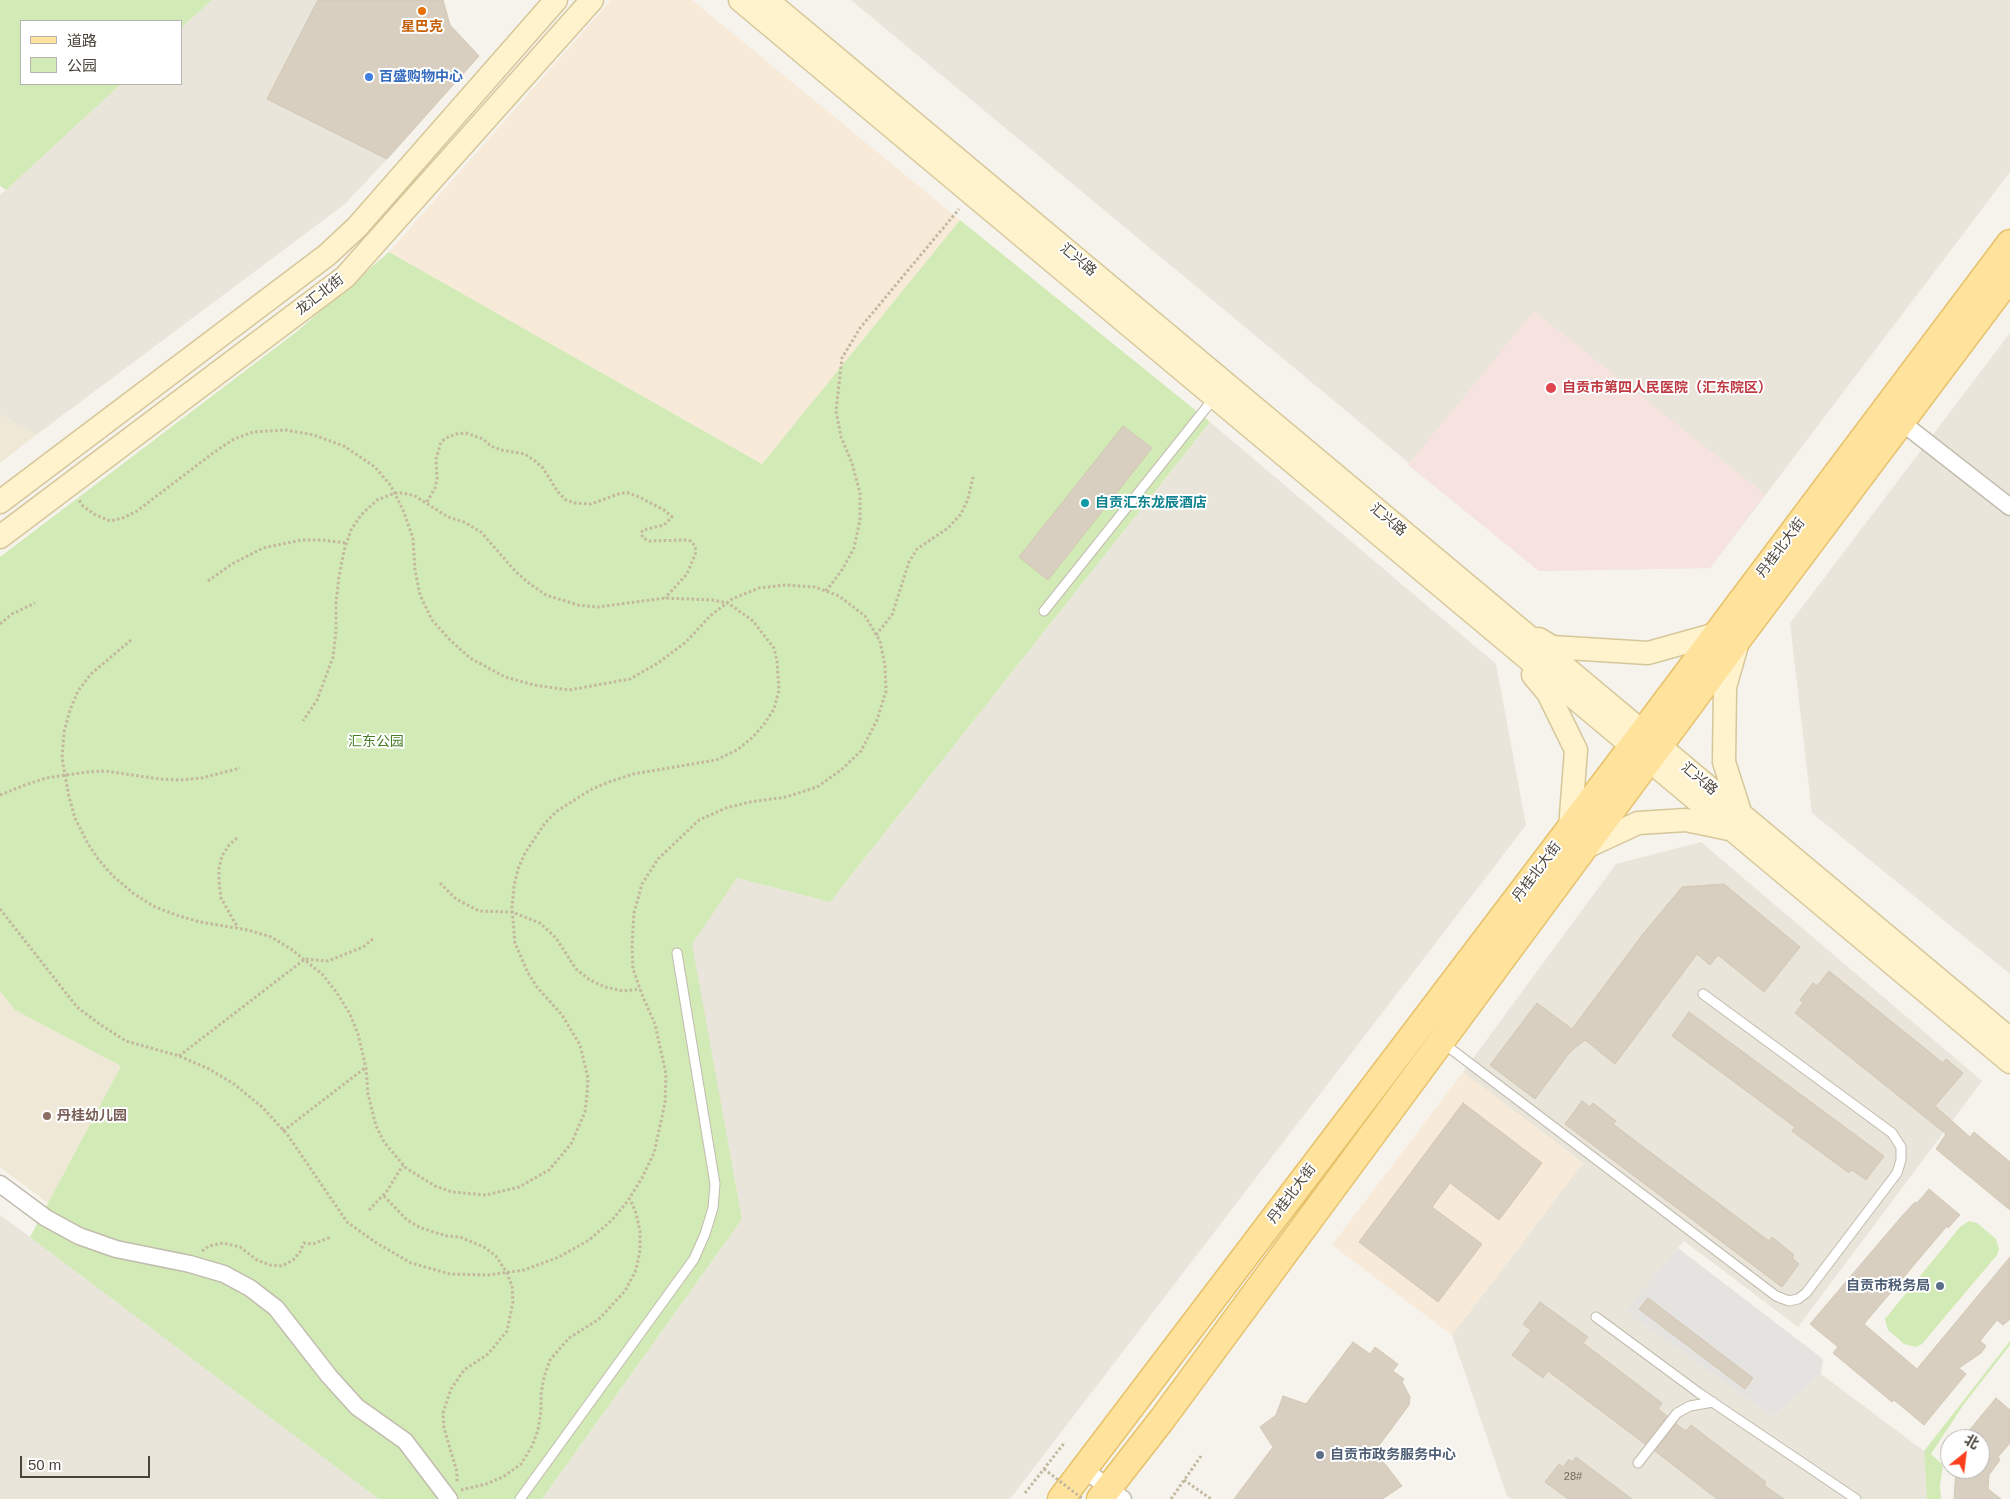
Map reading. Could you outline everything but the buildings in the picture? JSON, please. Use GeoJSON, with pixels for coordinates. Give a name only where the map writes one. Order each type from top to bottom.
{"type":"FeatureCollection","features":[{"type":"Feature","properties":{"kind":"main road","name":"龙汇北街"},"geometry":{"type":"LineString","coordinates":[[0,502],[327,255],[357,227],[556,0]]}},
{"type":"Feature","properties":{"kind":"main road","name":"龙汇北街"},"geometry":{"type":"LineString","coordinates":[[0,537],[345,277],[592,0]]}},
{"type":"Feature","properties":{"kind":"main road"},"geometry":{"type":"LineString","coordinates":[[740,0],[972,194],[1220,390]]}},
{"type":"Feature","properties":{"kind":"main road","name":"汇兴路"},"geometry":{"type":"LineString","coordinates":[[767,0],[1220,390],[1737,822]]}},
{"type":"Feature","properties":{"kind":"main road","name":"丹桂北大街"},"geometry":{"type":"LineString","coordinates":[[1061,1499],[1577,838],[1728,636],[2010,243]]}},
{"type":"Feature","properties":{"kind":"main road","name":"丹桂北大街"},"geometry":{"type":"LineString","coordinates":[[1728,636],[1900,422],[2010,277]]}},
{"type":"Feature","properties":{"kind":"main road"},"geometry":{"type":"LineString","coordinates":[[1507,630],[1552,647],[1648,653],[1728,636],[1724,762],[1737,822],[2010,1062]]}},
{"type":"Feature","properties":{"kind":"main road"},"geometry":{"type":"LineString","coordinates":[[1507,630],[1548,693],[1576,750],[1577,838],[1638,823],[1686,820],[1737,822],[2010,1039]]}},
{"type":"Feature","properties":{"kind":"main road","name":"丹桂北大街"},"geometry":{"type":"LineString","coordinates":[[1111,1495],[1163,1418],[1441,1041],[1577,838]]}},
{"type":"Feature","properties":{"kind":"street"},"geometry":{"type":"LineString","coordinates":[[1900,422],[2010,507]]}},
{"type":"Feature","properties":{"kind":"street"},"geometry":{"type":"LineString","coordinates":[[0,1184],[46,1218],[79,1236],[116,1248],[190,1264],[224,1274],[250,1288],[276,1308],[329,1376],[357,1407],[405,1441],[424,1469],[449,1499]]}},
{"type":"Feature","properties":{"kind":"street"},"geometry":{"type":"LineString","coordinates":[[1084,1469],[1111,1495]]}},
{"type":"Feature","properties":{"kind":"lane"},"geometry":{"type":"LineString","coordinates":[[1044,610],[1220,390]]}},
{"type":"Feature","properties":{"kind":"lane"},"geometry":{"type":"LineString","coordinates":[[520,1499],[694,1259],[706,1234],[713,1208],[715,1184],[677,953]]}},
{"type":"Feature","properties":{"kind":"lane"},"geometry":{"type":"LineString","coordinates":[[1441,1041],[1776,1296],[1789,1301],[1798,1299],[1806,1293],[1897,1173],[1901,1160],[1901,1147],[1892,1133],[1704,994]]}},
{"type":"Feature","properties":{"kind":"lane"},"geometry":{"type":"LineString","coordinates":[[1596,1317],[1843,1496],[1856,1499]]}},
{"type":"Feature","properties":{"kind":"lane"},"geometry":{"type":"LineString","coordinates":[[1638,1462],[1677,1414],[1690,1406],[1713,1402]]}},
{"type":"Feature","properties":{"kind":"path"},"geometry":{"type":"LineString","coordinates":[[826,591],[842,570],[854,548],[860,520],[860,493],[852,463],[841,437],[836,411],[842,358],[860,328],[972,194]]}},
{"type":"Feature","properties":{"kind":"path"},"geometry":{"type":"LineString","coordinates":[[0,908],[77,1007],[101,1026],[126,1041],[179,1056],[209,1069],[234,1084],[262,1107],[284,1131],[347,1222],[375,1242],[411,1263],[450,1274],[488,1275],[524,1270],[559,1258],[589,1240],[612,1220],[642,1178],[654,1153],[665,1103],[666,1074],[655,1024],[640,989],[633,961],[634,912],[642,884],[658,859],[699,820],[734,806],[786,796],[817,787],[841,770],[861,751],[877,720],[886,692],[885,666],[880,641],[864,616],[839,596],[815,588],[785,585],[759,588],[728,603],[710,616],[686,642],[658,663],[630,679],[569,690],[534,685],[505,677],[470,658],[432,620],[420,595],[415,570],[413,538],[403,510],[391,486],[375,467],[344,446],[314,435],[286,430],[253,432],[234,439],[212,453],[137,511],[123,518],[110,521],[94,514],[83,506],[68,486]]}},
{"type":"Feature","properties":{"kind":"path"},"geometry":{"type":"LineString","coordinates":[[427,502],[435,488],[438,450],[446,438],[461,433],[475,435],[501,450],[525,454],[536,460],[558,492],[566,500],[574,503],[592,504],[621,493],[628,493],[639,497],[664,510],[672,517],[664,525],[643,530],[641,533],[643,538],[649,541],[685,540],[691,541],[695,546],[696,552],[687,574],[665,598]]}},
{"type":"Feature","properties":{"kind":"path"},"geometry":{"type":"LineString","coordinates":[[876,635],[892,615],[909,562],[917,549],[948,528],[961,514],[968,499],[973,477]]}},
{"type":"Feature","properties":{"kind":"path"},"geometry":{"type":"LineString","coordinates":[[131,640],[91,674],[78,691],[64,732],[62,758],[65,775],[75,818],[86,842],[113,876],[133,893],[153,906],[176,916],[238,928],[270,937],[305,959],[337,992],[350,1014],[358,1034],[366,1068],[368,1094],[376,1126],[384,1142],[403,1165],[420,1178],[452,1192],[477,1195],[503,1192],[527,1183],[549,1170],[571,1144],[585,1112],[588,1078],[582,1053],[572,1029],[528,973],[515,943],[512,912],[518,869],[525,853],[545,823],[557,810],[573,799],[608,782],[650,770],[716,760],[736,750],[753,737],[774,709],[778,690],[778,661],[774,648],[753,621],[728,603],[713,600],[665,598],[598,607],[578,605],[546,595],[516,572],[481,532],[464,522],[448,517],[415,496],[395,493],[377,500],[361,515],[352,530],[339,577],[333,657],[317,700],[303,720]]}},
{"type":"Feature","properties":{"kind":"path"},"geometry":{"type":"LineString","coordinates":[[208,581],[232,564],[263,548],[301,540],[347,543]]}},
{"type":"Feature","properties":{"kind":"path"},"geometry":{"type":"LineString","coordinates":[[0,624],[12,614],[35,603]]}},
{"type":"Feature","properties":{"kind":"path"},"geometry":{"type":"LineString","coordinates":[[0,795],[25,785],[65,775],[105,771],[180,780],[202,778],[240,768]]}},
{"type":"Feature","properties":{"kind":"path"},"geometry":{"type":"LineString","coordinates":[[237,838],[229,845],[222,856],[219,868],[219,882],[221,898],[238,928]]}},
{"type":"Feature","properties":{"kind":"path"},"geometry":{"type":"LineString","coordinates":[[440,883],[456,899],[480,911],[512,912],[540,923],[556,938],[576,969],[590,980],[605,987],[623,990],[640,989]]}},
{"type":"Feature","properties":{"kind":"path"},"geometry":{"type":"LineString","coordinates":[[179,1056],[305,959],[328,961],[363,947],[374,938]]}},
{"type":"Feature","properties":{"kind":"path"},"geometry":{"type":"LineString","coordinates":[[284,1131],[366,1068]]}},
{"type":"Feature","properties":{"kind":"path"},"geometry":{"type":"LineString","coordinates":[[369,1210],[384,1196],[403,1165]]}},
{"type":"Feature","properties":{"kind":"path"},"geometry":{"type":"LineString","coordinates":[[384,1196],[407,1220],[421,1228],[447,1236],[460,1237],[496,1256],[507,1273],[512,1286],[513,1302],[507,1331],[488,1354],[464,1370],[451,1389],[443,1413],[447,1441],[457,1472],[456,1491],[486,1484],[502,1477],[520,1464],[532,1446],[538,1430],[541,1394],[550,1360],[569,1338],[598,1318],[625,1291],[636,1270],[640,1250],[640,1231],[636,1213],[629,1198]]}},
{"type":"Feature","properties":{"kind":"path"},"geometry":{"type":"LineString","coordinates":[[190,1264],[199,1252],[209,1246],[223,1243],[240,1247],[257,1260],[270,1265],[282,1266],[293,1260],[300,1252],[304,1243],[313,1244],[330,1237]]}},
{"type":"Feature","properties":{"kind":"path"},"geometry":{"type":"LineString","coordinates":[[1025,1492],[1064,1442]]}},
{"type":"Feature","properties":{"kind":"path"},"geometry":{"type":"LineString","coordinates":[[1171,1499],[1201,1456]]}},
{"type":"Feature","properties":{"kind":"path"},"geometry":{"type":"LineString","coordinates":[[1044,1469],[1083,1499]]}},
{"type":"Feature","properties":{"kind":"path"},"geometry":{"type":"LineString","coordinates":[[1184,1480],[1211,1499]]}},
{"type":"Feature","properties":{"kind":"shaded area"},"geometry":{"type":"Polygon","coordinates":[[[212,0],[318,0],[387,159],[345,204],[36,435],[0,414],[0,195],[120,85],[182,85],[182,27],[212,0]]]}},
{"type":"Feature","properties":{"kind":"shaded area"},"geometry":{"type":"Polygon","coordinates":[[[611,0],[692,0],[960,220],[762,464],[389,252],[611,0]]]}},
{"type":"Feature","properties":{"kind":"shaded area"},"geometry":{"type":"Polygon","coordinates":[[[851,0],[2010,0],[2010,172],[1710,568],[1539,571],[851,0]]]}},
{"type":"Feature","properties":{"kind":"shaded area","name":"自贡市第四人民医院（汇东院区）"},"geometry":{"type":"Polygon","coordinates":[[[1534,311],[1765,494],[1710,568],[1539,571],[1408,465],[1534,311]]]}},
{"type":"Feature","properties":{"kind":"shaded area"},"geometry":{"type":"Polygon","coordinates":[[[2010,333],[2010,974],[1812,813],[1790,623],[2010,333]]]}},
{"type":"Feature","properties":{"kind":"shaded area"},"geometry":{"type":"Polygon","coordinates":[[[0,414],[36,435],[0,463],[0,414]]]}},
{"type":"Feature","properties":{"kind":"shaded area"},"geometry":{"type":"Polygon","coordinates":[[[1210,422],[1496,664],[1526,825],[1010,1499],[542,1499],[742,1219],[691,944],[737,878],[830,902],[1210,422]]]}},
{"type":"Feature","properties":{"kind":"shaded area"},"geometry":{"type":"Polygon","coordinates":[[[1701,842],[1982,1081],[1798,1327],[1684,1241],[1626,1311],[1773,1417],[1821,1374],[1924,1451],[1927,1499],[1511,1499],[1507,1496],[1452,1335],[1583,1163],[1463,1072],[1616,864],[1701,842]]]}},
{"type":"Feature","properties":{"kind":"shaded area","name":"丹桂幼儿园"},"geometry":{"type":"Polygon","coordinates":[[[0,991],[15,1010],[121,1066],[48,1203],[0,1167],[0,991]]]}},
{"type":"Feature","properties":{"kind":"shaded area"},"geometry":{"type":"Polygon","coordinates":[[[1463,1072],[1583,1163],[1452,1335],[1332,1245],[1463,1072]]]}},
{"type":"Feature","properties":{"kind":"shaded area"},"geometry":{"type":"Polygon","coordinates":[[[0,1215],[30,1237],[379,1499],[0,1499],[0,1215]]]}},
{"type":"Feature","properties":{"kind":"shaded area"},"geometry":{"type":"Polygon","coordinates":[[[1678,1248],[1823,1359],[1821,1374],[1773,1417],[1625,1311],[1678,1248]]]}},
{"type":"Feature","properties":{"kind":"green space"},"geometry":{"type":"Polygon","coordinates":[[[0,0],[212,0],[182,27],[182,20],[20,20],[20,85],[120,85],[6,190],[0,186],[0,0]]]}},
{"type":"Feature","properties":{"kind":"green space","name":"汇东公园"},"geometry":{"type":"Polygon","coordinates":[[[960,220],[1210,422],[830,902],[737,878],[692,944],[742,1219],[542,1499],[379,1499],[30,1237],[121,1066],[15,1010],[0,991],[0,557],[295,333],[389,252],[762,464],[960,220]]]}},
{"type":"Feature","properties":{"kind":"green space"},"geometry":{"type":"Polygon","coordinates":[[[1969,1221],[1977,1223],[1996,1239],[1999,1249],[1997,1255],[1922,1344],[1916,1347],[1904,1344],[1888,1330],[1885,1319],[1960,1227],[1969,1221]]]}},
{"type":"Feature","properties":{"kind":"green space"},"geometry":{"type":"Polygon","coordinates":[[[2010,1341],[2010,1345],[1964,1404],[1948,1429],[1941,1429],[2010,1341]]]}},
{"type":"Feature","properties":{"kind":"green space"},"geometry":{"type":"Polygon","coordinates":[[[1940,1431],[1940,1440],[1931,1454],[1940,1462],[1941,1499],[1927,1499],[1924,1451],[1940,1431]]]}},
{"type":"Feature","properties":{"kind":"place","name":"星巴克"},"geometry":{"type":"Point","coordinates":[422,11]}},
{"type":"Feature","properties":{"kind":"place","name":"百盛购物中心"},"geometry":{"type":"Point","coordinates":[369,77]}},
{"type":"Feature","properties":{"kind":"place","name":"自贡市第四人民医院（汇东院区）"},"geometry":{"type":"Point","coordinates":[1551,388]}},
{"type":"Feature","properties":{"kind":"place","name":"自贡汇东龙辰酒店"},"geometry":{"type":"Point","coordinates":[1085,503]}},
{"type":"Feature","properties":{"kind":"place","name":"丹桂幼儿园"},"geometry":{"type":"Point","coordinates":[47,1116]}},
{"type":"Feature","properties":{"kind":"place","name":"自贡市税务局"},"geometry":{"type":"Point","coordinates":[1940,1286]}},
{"type":"Feature","properties":{"kind":"place","name":"自贡市政务服务中心"},"geometry":{"type":"Point","coordinates":[1320,1455]}}]}
